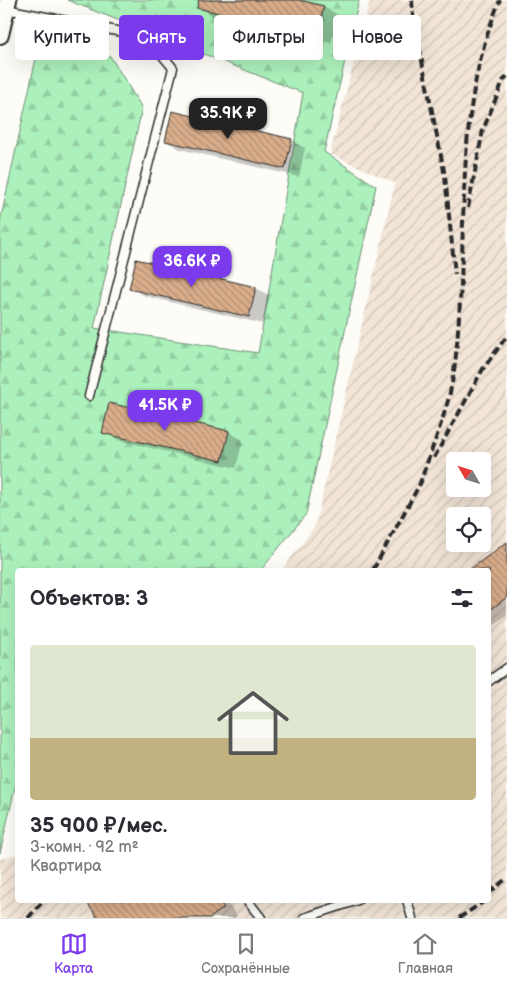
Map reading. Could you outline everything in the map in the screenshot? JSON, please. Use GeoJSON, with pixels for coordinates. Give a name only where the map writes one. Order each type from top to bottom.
{"type":"FeatureCollection","features":[{"type":"Feature","properties":{"kind":"street"},"geometry":{"type":"LineString","coordinates":[[0,35],[4,5]]}},
{"type":"Feature","properties":{"kind":"lane"},"geometry":{"type":"LineString","coordinates":[[4,5],[147,37],[172,68],[89,396]]}},
{"type":"Feature","properties":{"kind":"lane"},"geometry":{"type":"LineString","coordinates":[[491,680],[507,668]]}},
{"type":"Feature","properties":{"kind":"lane"},"geometry":{"type":"LineString","coordinates":[[249,903],[261,918]]}},
{"type":"Feature","properties":{"kind":"lane"},"geometry":{"type":"LineString","coordinates":[[304,918],[349,903]]}},
{"type":"Feature","properties":{"kind":"lane"},"geometry":{"type":"LineString","coordinates":[[408,903],[412,918]]}},
{"type":"Feature","properties":{"kind":"shaded area"},"geometry":{"type":"Polygon","coordinates":[[[370,0],[507,0],[507,918],[0,918],[0,859],[15,855],[15,903],[491,903],[491,568],[284,568],[315,526],[395,183],[330,154],[354,60],[421,60],[421,15],[366,15],[370,0]]]}},
{"type":"Feature","properties":{"kind":"green space"},"geometry":{"type":"Polygon","coordinates":[[[67,0],[359,0],[356,15],[333,15],[333,60],[345,60],[324,152],[376,186],[306,514],[263,568],[15,568],[15,788],[0,853],[0,222],[36,60],[109,60],[110,56],[142,108],[94,328],[258,353],[303,93],[219,60],[323,60],[323,15],[214,15],[214,58],[204,54],[204,15],[119,15],[119,20],[67,0]]]}},
{"type":"Feature","properties":{"kind":"building"},"geometry":{"type":"Polygon","coordinates":[[[199,0],[299,0],[324,6],[322,15],[227,15],[197,8],[199,0]]]}},
{"type":"Feature","properties":{"kind":"building"},"geometry":{"type":"Polygon","coordinates":[[[172,111],[292,139],[285,169],[165,141],[172,111]]]}},
{"type":"Feature","properties":{"kind":"building"},"geometry":{"type":"Polygon","coordinates":[[[136,259],[256,287],[249,317],[129,289],[136,259]]]}},
{"type":"Feature","properties":{"kind":"building"},"geometry":{"type":"Polygon","coordinates":[[[109,403],[229,431],[222,461],[102,433],[109,403]]]}},
{"type":"Feature","properties":{"kind":"building"},"geometry":{"type":"Polygon","coordinates":[[[507,542],[507,597],[491,609],[491,568],[472,568],[507,542]]]}},
{"type":"Feature","properties":{"kind":"building"},"geometry":{"type":"Polygon","coordinates":[[[87,903],[220,903],[224,908],[210,918],[98,918],[87,903]]]}},
{"type":"Feature","properties":{"kind":"railway"},"geometry":{"type":"LineString","coordinates":[[412,0],[413,16],[445,176],[455,274]]}},
{"type":"Feature","properties":{"kind":"railway"},"geometry":{"type":"LineString","coordinates":[[419,486],[444,414],[452,383],[459,317],[466,157],[470,117],[476,78],[486,39],[500,0]]}},
{"type":"Feature","properties":{"kind":"railway"},"geometry":{"type":"LineString","coordinates":[[468,208],[483,130],[503,81],[507,76]]}},
{"type":"Feature","properties":{"kind":"railway"},"geometry":{"type":"LineString","coordinates":[[434,458],[483,369],[507,336]]}},
{"type":"Feature","properties":{"kind":"railway"},"geometry":{"type":"LineString","coordinates":[[374,568],[422,480]]}},
{"type":"Feature","properties":{"kind":"railway"},"geometry":{"type":"LineString","coordinates":[[491,891],[507,878]]}},
{"type":"Feature","properties":{"kind":"railway"},"geometry":{"type":"LineString","coordinates":[[28,918],[41,903]]}},
{"type":"Feature","properties":{"kind":"railway"},"geometry":{"type":"LineString","coordinates":[[459,918],[482,903]]}}]}
